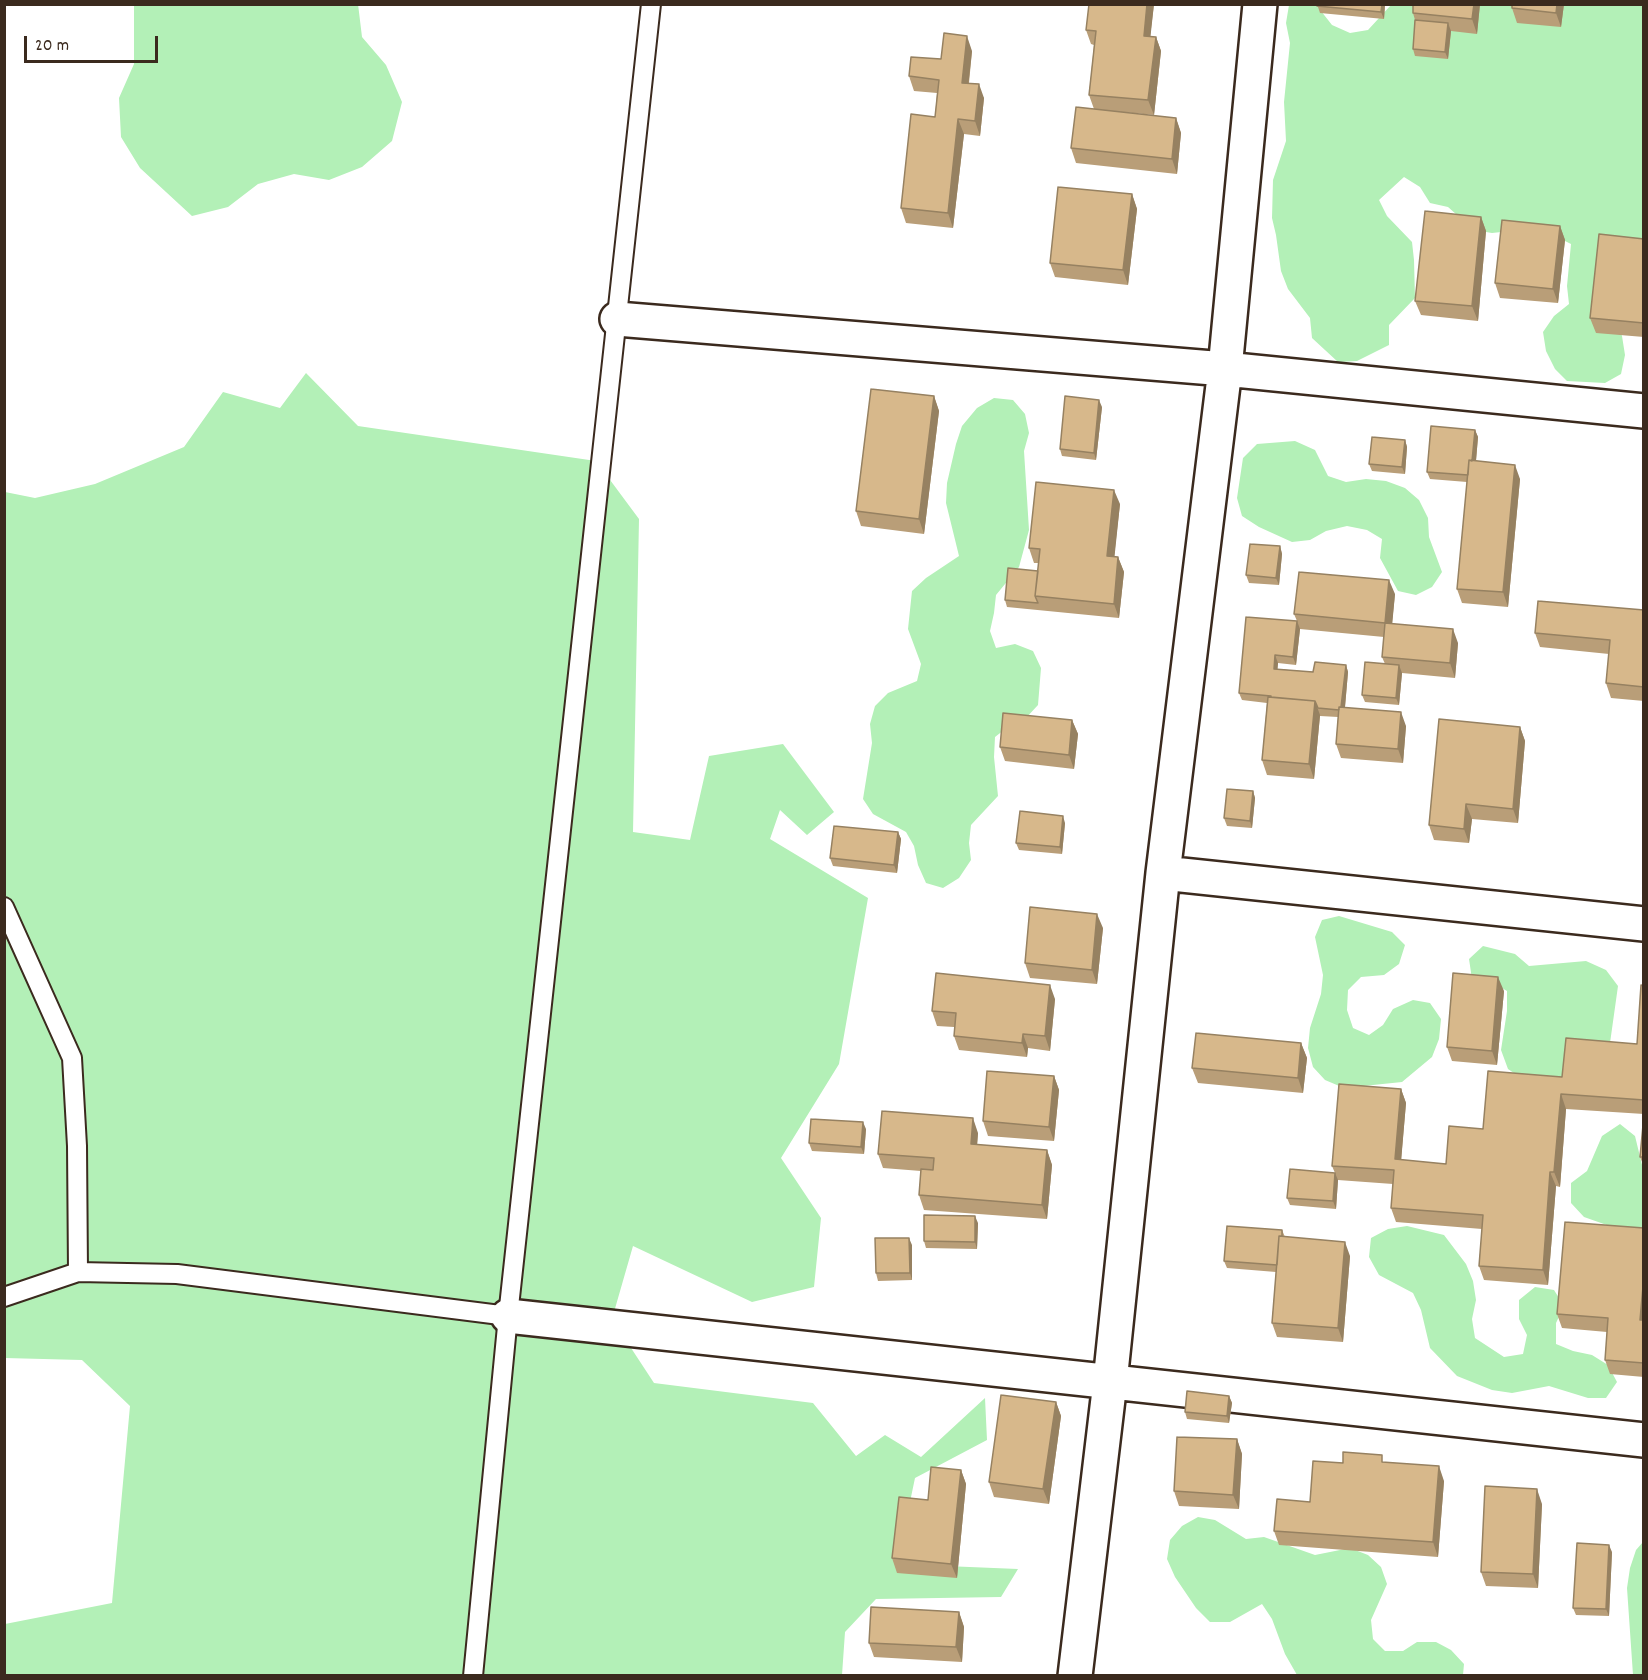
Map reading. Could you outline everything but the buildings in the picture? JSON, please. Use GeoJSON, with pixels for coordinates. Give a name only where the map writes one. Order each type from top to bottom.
{"type":"FeatureCollection","features":[{"type":"Feature","properties":{"kind":"street"},"geometry":{"type":"LineString","coordinates":[[1075,1676],[1110,1382],[1163,873],[1225,369],[1260,4]]}},
{"type":"Feature","properties":{"kind":"street"},"geometry":{"type":"LineString","coordinates":[[617,319],[1225,369],[1644,411]]}},
{"type":"Feature","properties":{"kind":"street"},"geometry":{"type":"LineString","coordinates":[[1163,873],[1644,924]]}},
{"type":"Feature","properties":{"kind":"street"},"geometry":{"type":"LineString","coordinates":[[508,1316],[1644,1440]]}},
{"type":"Feature","properties":{"kind":"lane"},"geometry":{"type":"LineString","coordinates":[[473,1676],[508,1316],[651,4]]}},
{"type":"Feature","properties":{"kind":"lane"},"geometry":{"type":"LineString","coordinates":[[4,907],[72,1059],[77,1146],[78,1272]]}},
{"type":"Feature","properties":{"kind":"lane"},"geometry":{"type":"LineString","coordinates":[[4,1297],[78,1272],[177,1274],[508,1316]]}},
{"type":"Feature","properties":{"kind":"green space"},"geometry":{"type":"Polygon","coordinates":[[[358,4],[362,37],[386,65],[402,102],[392,141],[362,167],[329,180],[294,174],[258,184],[228,207],[192,216],[140,168],[121,137],[119,98],[134,64],[134,5],[358,4]]]}},
{"type":"Feature","properties":{"kind":"green space"},"geometry":{"type":"Polygon","coordinates":[[[1289,5],[1322,5],[1321,11],[1332,25],[1350,33],[1368,30],[1391,5],[1643,5],[1643,245],[1611,235],[1599,247],[1598,267],[1622,336],[1625,355],[1621,374],[1605,383],[1567,381],[1555,369],[1546,351],[1543,332],[1554,316],[1569,304],[1567,286],[1571,244],[1547,232],[1529,229],[1492,233],[1474,230],[1448,207],[1430,203],[1420,187],[1404,177],[1379,200],[1387,216],[1412,242],[1414,260],[1415,298],[1389,325],[1389,345],[1357,361],[1338,362],[1312,338],[1310,318],[1288,289],[1281,271],[1272,218],[1273,180],[1286,141],[1284,102],[1290,43],[1286,23],[1289,5]]]}},
{"type":"Feature","properties":{"kind":"green space"},"geometry":{"type":"Polygon","coordinates":[[[306,373],[358,426],[596,461],[639,519],[633,832],[690,840],[709,756],[783,744],[834,812],[807,835],[780,810],[770,839],[868,898],[839,1064],[781,1158],[821,1218],[814,1287],[752,1302],[633,1246],[612,1319],[654,1383],[813,1403],[856,1456],[885,1435],[921,1457],[985,1398],[987,1440],[915,1478],[897,1564],[1018,1569],[1001,1597],[876,1599],[845,1632],[842,1675],[5,1675],[5,1624],[112,1603],[130,1406],[82,1360],[5,1358],[5,492],[35,498],[95,484],[184,447],[223,392],[280,408],[306,373]]]}},
{"type":"Feature","properties":{"kind":"green space"},"geometry":{"type":"Polygon","coordinates":[[[994,398],[1013,400],[1025,414],[1029,433],[1024,451],[1029,530],[1019,567],[996,595],[990,631],[996,648],[1015,644],[1033,651],[1041,668],[1038,705],[1025,719],[1009,726],[995,737],[994,757],[998,796],[971,825],[969,843],[971,860],[959,878],[943,888],[926,883],[918,865],[914,846],[906,832],[873,814],[863,799],[872,743],[870,724],[875,706],[888,693],[917,681],[921,664],[908,629],[912,591],[926,578],[959,556],[946,503],[947,483],[962,426],[977,408],[994,398]]]}},
{"type":"Feature","properties":{"kind":"green space"},"geometry":{"type":"Polygon","coordinates":[[[1295,441],[1315,450],[1328,476],[1346,482],[1366,479],[1386,481],[1405,488],[1419,500],[1428,518],[1429,537],[1442,572],[1432,587],[1416,595],[1398,591],[1380,558],[1382,539],[1367,530],[1347,526],[1326,531],[1310,540],[1292,542],[1259,527],[1242,516],[1237,498],[1243,458],[1257,444],[1295,441]]]}},
{"type":"Feature","properties":{"kind":"green space"},"geometry":{"type":"Polygon","coordinates":[[[1339,916],[1392,932],[1405,945],[1399,964],[1384,975],[1361,977],[1348,990],[1347,1010],[1353,1028],[1369,1035],[1383,1025],[1393,1009],[1413,1000],[1430,1003],[1441,1019],[1439,1039],[1432,1057],[1402,1082],[1344,1088],[1325,1080],[1313,1067],[1308,1048],[1310,1028],[1321,994],[1323,975],[1315,937],[1322,920],[1339,916]]]}},
{"type":"Feature","properties":{"kind":"green space"},"geometry":{"type":"Polygon","coordinates":[[[1483,946],[1515,954],[1529,966],[1586,961],[1606,970],[1618,986],[1610,1043],[1577,1082],[1524,1080],[1508,1069],[1501,1050],[1507,1011],[1507,991],[1490,981],[1472,979],[1469,959],[1483,946]]]}},
{"type":"Feature","properties":{"kind":"green space"},"geometry":{"type":"Polygon","coordinates":[[[1620,1124],[1635,1136],[1643,1169],[1643,1245],[1621,1230],[1584,1217],[1571,1203],[1571,1183],[1587,1171],[1602,1136],[1620,1124]]]}},
{"type":"Feature","properties":{"kind":"green space"},"geometry":{"type":"Polygon","coordinates":[[[1407,1226],[1444,1235],[1466,1264],[1473,1281],[1476,1300],[1472,1319],[1475,1338],[1504,1357],[1523,1354],[1527,1335],[1519,1319],[1519,1300],[1535,1287],[1554,1290],[1564,1306],[1556,1323],[1556,1344],[1592,1355],[1608,1365],[1617,1382],[1606,1398],[1588,1398],[1549,1386],[1512,1393],[1492,1390],[1457,1376],[1430,1348],[1421,1310],[1413,1293],[1379,1275],[1369,1257],[1371,1238],[1388,1229],[1407,1226]]]}},
{"type":"Feature","properties":{"kind":"green space"},"geometry":{"type":"Polygon","coordinates":[[[1198,1517],[1215,1520],[1246,1539],[1264,1537],[1315,1555],[1350,1548],[1368,1555],[1381,1567],[1387,1584],[1371,1620],[1373,1639],[1385,1651],[1403,1651],[1417,1642],[1436,1642],[1451,1650],[1464,1664],[1463,1675],[1297,1675],[1285,1654],[1272,1619],[1262,1604],[1230,1622],[1210,1622],[1196,1608],[1175,1577],[1167,1559],[1170,1540],[1182,1526],[1198,1517]]]}},
{"type":"Feature","properties":{"kind":"green space"},"geometry":{"type":"Polygon","coordinates":[[[1643,1542],[1643,1675],[1633,1675],[1627,1588],[1636,1550],[1643,1542]]]}}]}
